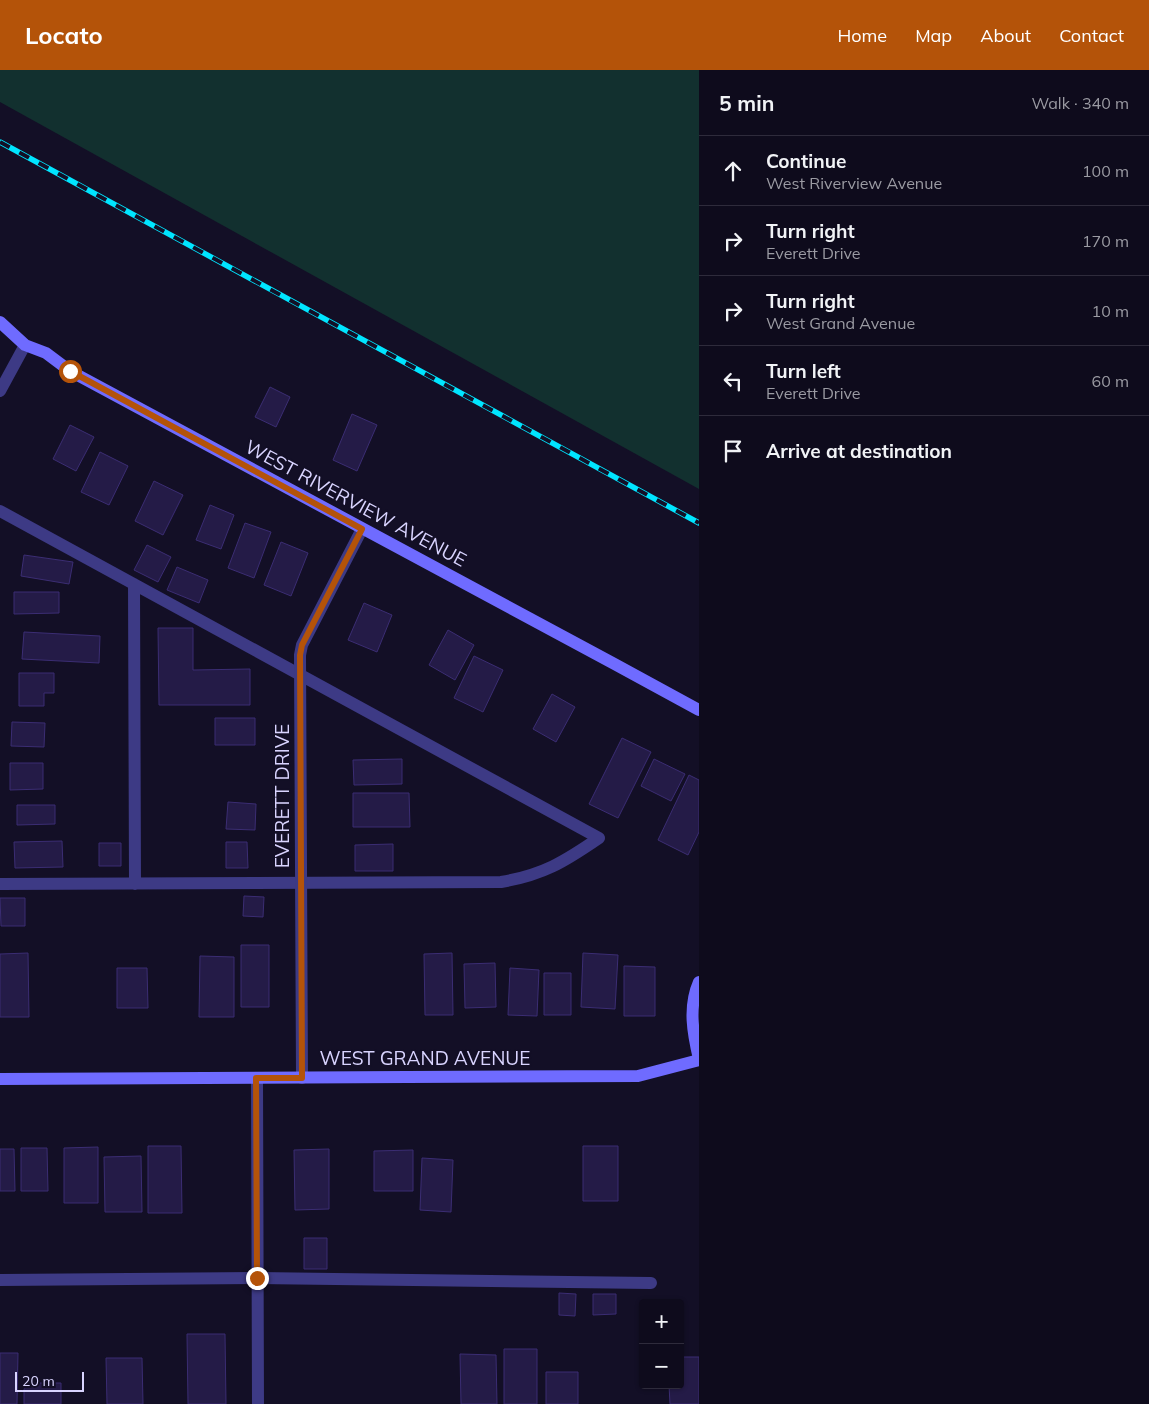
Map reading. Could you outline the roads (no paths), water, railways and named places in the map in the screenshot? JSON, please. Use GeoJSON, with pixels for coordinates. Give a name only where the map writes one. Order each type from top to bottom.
{"type":"FeatureCollection","features":[{"type":"Feature","properties":{"kind":"street","name":"WEST RIVERVIEW AVENUE"},"geometry":{"type":"LineString","coordinates":[[0,322],[25,345],[46,353],[70,371],[362,529],[413,554],[699,710]]}},
{"type":"Feature","properties":{"kind":"street"},"geometry":{"type":"LineString","coordinates":[[0,391],[25,345]]}},
{"type":"Feature","properties":{"kind":"street"},"geometry":{"type":"LineString","coordinates":[[0,511],[599,838],[564,862],[529,877],[500,882],[0,884]]}},
{"type":"Feature","properties":{"kind":"street","name":"EVERETT DRIVE"},"geometry":{"type":"LineString","coordinates":[[302,1078],[300,675],[302,645],[362,529]]}},
{"type":"Feature","properties":{"kind":"street"},"geometry":{"type":"LineString","coordinates":[[134,584],[135,884]]}},
{"type":"Feature","properties":{"kind":"street"},"geometry":{"type":"LineString","coordinates":[[699,982],[693,1001],[692,1029],[699,1060]]}},
{"type":"Feature","properties":{"kind":"street","name":"WEST GRAND AVENUE"},"geometry":{"type":"LineString","coordinates":[[0,1079],[638,1076],[699,1060]]}},
{"type":"Feature","properties":{"kind":"street"},"geometry":{"type":"LineString","coordinates":[[256,1078],[258,1404]]}},
{"type":"Feature","properties":{"kind":"street"},"geometry":{"type":"LineString","coordinates":[[0,1280],[257,1278],[651,1283]]}},
{"type":"Feature","properties":{"kind":"railway"},"geometry":{"type":"LineString","coordinates":[[0,142],[699,523]]}}]}
